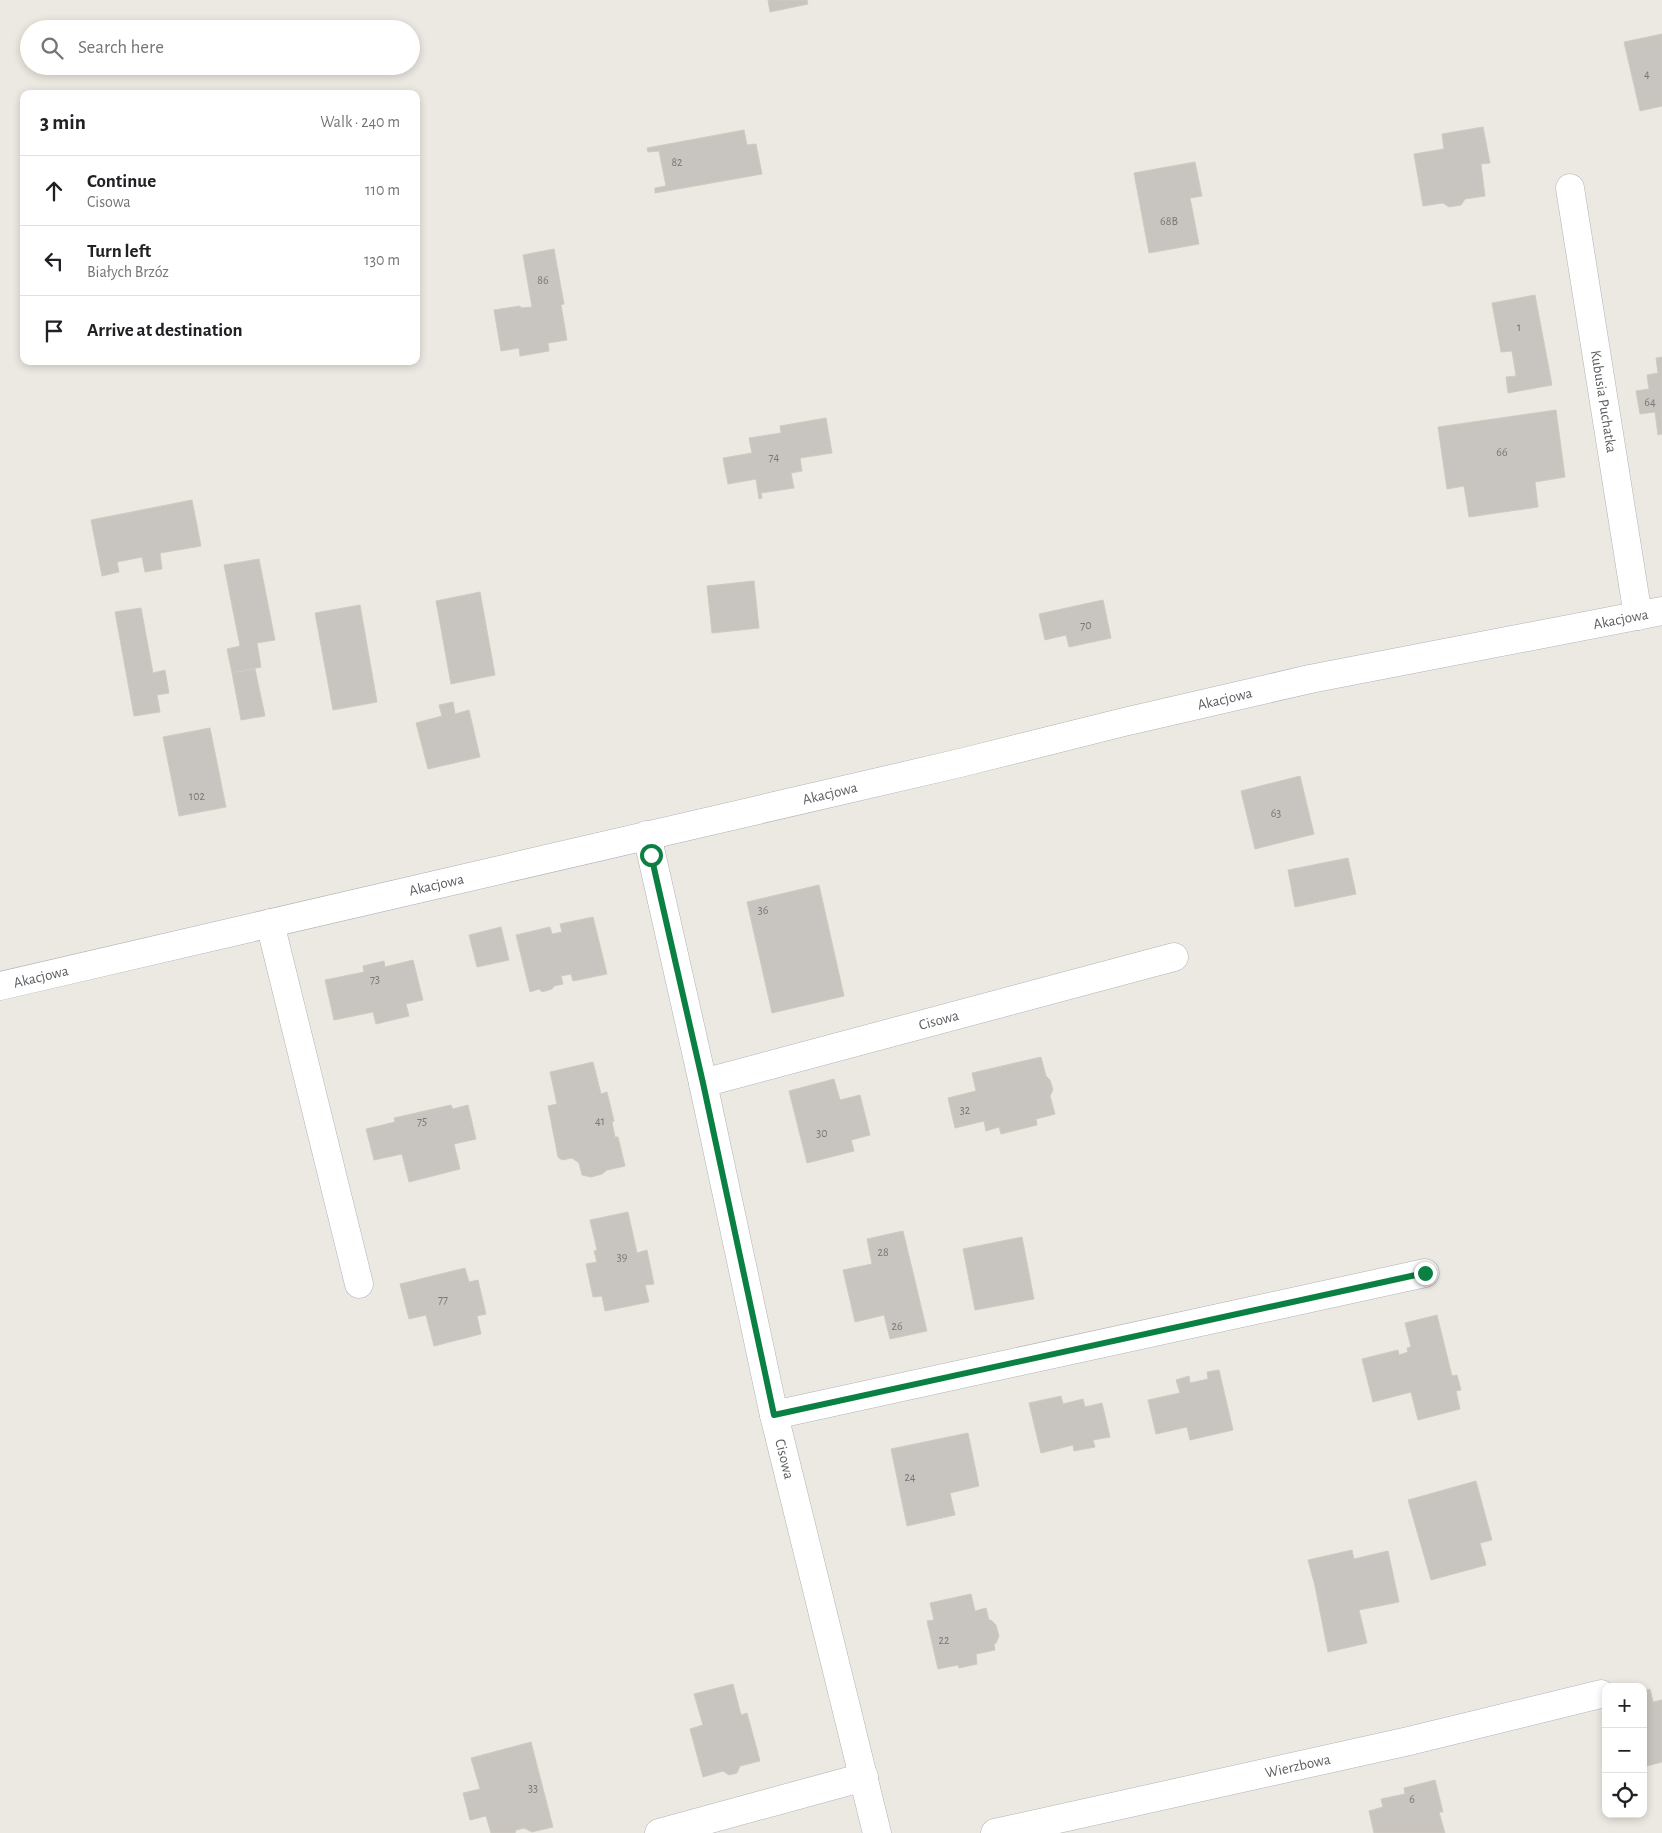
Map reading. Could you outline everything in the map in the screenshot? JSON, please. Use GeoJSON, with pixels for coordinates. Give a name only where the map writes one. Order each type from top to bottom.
{"type":"FeatureCollection","features":[{"type":"Feature","properties":{"kind":"street","name":"Kubusia Puchatka"},"geometry":{"type":"LineString","coordinates":[[1570,188],[1650,613]]}},
{"type":"Feature","properties":{"kind":"street","name":"Akacjowa"},"geometry":{"type":"LineString","coordinates":[[0,986],[960,763],[1124,722],[1310,679],[1650,613]]}},
{"type":"Feature","properties":{"kind":"street","name":"Cisowa"},"geometry":{"type":"LineString","coordinates":[[647,835],[703,1083],[774,1415],[877,1833]]}},
{"type":"Feature","properties":{"kind":"street"},"geometry":{"type":"LineString","coordinates":[[270,923],[358,1284]]}},
{"type":"Feature","properties":{"kind":"street","name":"Cisowa"},"geometry":{"type":"LineString","coordinates":[[703,1083],[1174,957]]}},
{"type":"Feature","properties":{"kind":"street"},"geometry":{"type":"LineString","coordinates":[[774,1415],[1425,1273]]}},
{"type":"Feature","properties":{"kind":"street","name":"Wierzbowa"},"geometry":{"type":"LineString","coordinates":[[995,1833],[1409,1741],[1601,1694]]}},
{"type":"Feature","properties":{"kind":"street"},"geometry":{"type":"LineString","coordinates":[[659,1833],[864,1777]]}},
{"type":"Feature","properties":{"kind":"building"},"geometry":{"type":"Polygon","coordinates":[[[768,0],[807,0],[808,4],[770,12],[768,0]]]}},
{"type":"Feature","properties":{"kind":"building"},"geometry":{"type":"Polygon","coordinates":[[[1662,34],[1662,106],[1640,111],[1624,42],[1662,34]]]}},
{"type":"Feature","properties":{"kind":"building"},"geometry":{"type":"Polygon","coordinates":[[[1483,127],[1490,163],[1481,164],[1485,196],[1465,199],[1461,205],[1449,207],[1443,203],[1423,206],[1414,154],[1444,149],[1442,134],[1483,127]]]}},
{"type":"Feature","properties":{"kind":"building"},"geometry":{"type":"Polygon","coordinates":[[[744,130],[747,145],[756,144],[762,174],[655,193],[655,188],[666,186],[659,151],[648,152],[647,148],[744,130]]]}},
{"type":"Feature","properties":{"kind":"building"},"geometry":{"type":"Polygon","coordinates":[[[1195,162],[1202,196],[1190,198],[1199,244],[1149,253],[1134,173],[1195,162]]]}},
{"type":"Feature","properties":{"kind":"building"},"geometry":{"type":"Polygon","coordinates":[[[554,249],[564,304],[561,305],[567,340],[548,343],[549,351],[520,356],[519,348],[501,351],[494,310],[520,306],[521,308],[532,307],[523,255],[554,249]]]}},
{"type":"Feature","properties":{"kind":"building"},"geometry":{"type":"Polygon","coordinates":[[[1535,295],[1552,385],[1508,393],[1506,377],[1516,376],[1512,351],[1501,352],[1492,303],[1535,295]]]}},
{"type":"Feature","properties":{"kind":"building"},"geometry":{"type":"Polygon","coordinates":[[[1662,357],[1662,434],[1658,435],[1655,412],[1640,414],[1636,391],[1649,389],[1647,375],[1658,373],[1656,358],[1662,357]]]}},
{"type":"Feature","properties":{"kind":"building"},"geometry":{"type":"Polygon","coordinates":[[[1556,410],[1565,477],[1535,482],[1538,507],[1469,517],[1464,486],[1447,489],[1438,427],[1556,410]]]}},
{"type":"Feature","properties":{"kind":"building"},"geometry":{"type":"Polygon","coordinates":[[[826,418],[832,453],[800,458],[802,471],[791,473],[794,488],[761,493],[762,498],[759,499],[756,479],[728,484],[723,458],[752,453],[749,438],[781,433],[780,426],[826,418]]]}},
{"type":"Feature","properties":{"kind":"building"},"geometry":{"type":"Polygon","coordinates":[[[192,500],[201,546],[160,553],[162,569],[145,572],[142,557],[117,562],[119,572],[102,576],[91,520],[192,500]]]}},
{"type":"Feature","properties":{"kind":"building"},"geometry":{"type":"Polygon","coordinates":[[[259,559],[275,640],[257,643],[261,667],[232,673],[227,649],[240,646],[224,565],[259,559]]]}},
{"type":"Feature","properties":{"kind":"building"},"geometry":{"type":"Polygon","coordinates":[[[754,581],[759,628],[712,633],[707,586],[754,581]]]}},
{"type":"Feature","properties":{"kind":"building"},"geometry":{"type":"Polygon","coordinates":[[[480,592],[495,675],[451,684],[436,601],[480,592]]]}},
{"type":"Feature","properties":{"kind":"building"},"geometry":{"type":"Polygon","coordinates":[[[1103,600],[1111,638],[1069,647],[1066,635],[1045,640],[1039,614],[1103,600]]]}},
{"type":"Feature","properties":{"kind":"building"},"geometry":{"type":"Polygon","coordinates":[[[360,605],[377,702],[333,710],[315,613],[360,605]]]}},
{"type":"Feature","properties":{"kind":"building"},"geometry":{"type":"Polygon","coordinates":[[[141,608],[153,673],[165,670],[169,693],[157,695],[160,712],[134,716],[115,612],[141,608]]]}},
{"type":"Feature","properties":{"kind":"building"},"geometry":{"type":"Polygon","coordinates":[[[255,669],[265,716],[241,720],[232,673],[255,669]]]}},
{"type":"Feature","properties":{"kind":"building"},"geometry":{"type":"Polygon","coordinates":[[[453,702],[455,714],[469,710],[480,757],[428,769],[416,723],[442,716],[439,705],[453,702]]]}},
{"type":"Feature","properties":{"kind":"building"},"geometry":{"type":"Polygon","coordinates":[[[210,728],[226,807],[179,816],[163,737],[210,728]]]}},
{"type":"Feature","properties":{"kind":"building"},"geometry":{"type":"Polygon","coordinates":[[[1300,776],[1314,834],[1255,849],[1241,791],[1300,776]]]}},
{"type":"Feature","properties":{"kind":"building"},"geometry":{"type":"Polygon","coordinates":[[[1348,858],[1356,894],[1295,907],[1288,870],[1348,858]]]}},
{"type":"Feature","properties":{"kind":"building"},"geometry":{"type":"Polygon","coordinates":[[[819,885],[844,996],[772,1013],[747,902],[819,885]]]}},
{"type":"Feature","properties":{"kind":"building"},"geometry":{"type":"Polygon","coordinates":[[[593,917],[607,974],[573,981],[571,974],[561,976],[563,984],[542,992],[539,989],[530,992],[516,935],[550,927],[552,934],[562,932],[560,924],[593,917]]]}},
{"type":"Feature","properties":{"kind":"building"},"geometry":{"type":"Polygon","coordinates":[[[501,927],[509,960],[477,967],[469,935],[501,927]]]}},
{"type":"Feature","properties":{"kind":"building"},"geometry":{"type":"Polygon","coordinates":[[[413,960],[423,1000],[406,1004],[409,1016],[376,1024],[373,1012],[334,1020],[325,980],[364,972],[363,966],[384,961],[385,967],[413,960]]]}},
{"type":"Feature","properties":{"kind":"building"},"geometry":{"type":"Polygon","coordinates":[[[1041,1057],[1046,1076],[1050,1080],[1053,1090],[1050,1096],[1055,1114],[1036,1119],[1037,1125],[1001,1134],[999,1127],[986,1131],[984,1121],[955,1128],[948,1098],[976,1091],[972,1073],[1041,1057]]]}},
{"type":"Feature","properties":{"kind":"building"},"geometry":{"type":"Polygon","coordinates":[[[593,1062],[601,1094],[607,1092],[614,1121],[612,1122],[615,1137],[618,1137],[625,1166],[607,1170],[602,1174],[591,1177],[582,1175],[579,1163],[572,1158],[562,1160],[558,1157],[548,1106],[557,1104],[550,1072],[593,1062]]]}},
{"type":"Feature","properties":{"kind":"building"},"geometry":{"type":"Polygon","coordinates":[[[834,1079],[840,1100],[860,1095],[870,1135],[851,1140],[854,1151],[807,1163],[789,1091],[834,1079]]]}},
{"type":"Feature","properties":{"kind":"building"},"geometry":{"type":"Polygon","coordinates":[[[451,1105],[453,1109],[468,1105],[476,1139],[454,1144],[460,1169],[409,1182],[402,1154],[374,1160],[366,1129],[395,1122],[394,1118],[451,1105]]]}},
{"type":"Feature","properties":{"kind":"building"},"geometry":{"type":"Polygon","coordinates":[[[628,1212],[637,1253],[647,1250],[654,1284],[645,1285],[649,1302],[605,1311],[602,1296],[593,1297],[586,1264],[597,1262],[594,1251],[597,1250],[590,1220],[628,1212]]]}},
{"type":"Feature","properties":{"kind":"building"},"geometry":{"type":"Polygon","coordinates":[[[903,1231],[927,1331],[890,1339],[884,1315],[855,1322],[843,1270],[872,1264],[867,1239],[903,1231]]]}},
{"type":"Feature","properties":{"kind":"building"},"geometry":{"type":"Polygon","coordinates":[[[1022,1237],[1034,1299],[975,1310],[963,1249],[1022,1237]]]}},
{"type":"Feature","properties":{"kind":"building"},"geometry":{"type":"Polygon","coordinates":[[[465,1268],[469,1282],[478,1280],[486,1314],[477,1316],[481,1334],[434,1346],[426,1315],[409,1319],[400,1284],[465,1268]]]}},
{"type":"Feature","properties":{"kind":"building"},"geometry":{"type":"Polygon","coordinates":[[[1437,1315],[1452,1376],[1457,1375],[1461,1390],[1456,1391],[1460,1409],[1418,1420],[1411,1392],[1373,1402],[1362,1359],[1398,1350],[1399,1355],[1408,1352],[1407,1348],[1411,1347],[1405,1323],[1437,1315]]]}},
{"type":"Feature","properties":{"kind":"building"},"geometry":{"type":"Polygon","coordinates":[[[1219,1370],[1233,1430],[1190,1440],[1187,1427],[1156,1434],[1148,1400],[1180,1393],[1176,1380],[1189,1376],[1190,1383],[1208,1379],[1207,1372],[1219,1370]]]}},
{"type":"Feature","properties":{"kind":"building"},"geometry":{"type":"Polygon","coordinates":[[[1061,1396],[1063,1404],[1083,1399],[1085,1407],[1102,1403],[1110,1437],[1093,1440],[1095,1447],[1074,1451],[1073,1445],[1041,1453],[1029,1403],[1061,1396]]]}},
{"type":"Feature","properties":{"kind":"building"},"geometry":{"type":"Polygon","coordinates":[[[968,1433],[979,1486],[950,1493],[955,1515],[907,1526],[891,1449],[968,1433]]]}},
{"type":"Feature","properties":{"kind":"building"},"geometry":{"type":"Polygon","coordinates":[[[1476,1481],[1492,1540],[1480,1543],[1486,1565],[1431,1580],[1408,1500],[1476,1481]]]}},
{"type":"Feature","properties":{"kind":"building"},"geometry":{"type":"Polygon","coordinates":[[[1352,1550],[1354,1559],[1388,1551],[1399,1602],[1359,1610],[1367,1643],[1328,1652],[1308,1560],[1352,1550]]]}},
{"type":"Feature","properties":{"kind":"building"},"geometry":{"type":"Polygon","coordinates":[[[971,1594],[975,1611],[986,1608],[989,1620],[996,1625],[999,1636],[994,1644],[995,1650],[976,1654],[977,1664],[959,1668],[958,1665],[938,1669],[927,1621],[934,1620],[930,1603],[971,1594]]]}},
{"type":"Feature","properties":{"kind":"building"},"geometry":{"type":"Polygon","coordinates":[[[733,1684],[741,1715],[747,1713],[760,1761],[740,1766],[737,1773],[729,1775],[723,1771],[703,1777],[690,1729],[703,1725],[694,1694],[733,1684]]]}},
{"type":"Feature","properties":{"kind":"building"},"geometry":{"type":"Polygon","coordinates":[[[1650,1689],[1653,1702],[1662,1700],[1662,1762],[1647,1766],[1647,1728],[1647,1690],[1650,1689]]]}},
{"type":"Feature","properties":{"kind":"building"},"geometry":{"type":"Polygon","coordinates":[[[531,1742],[553,1827],[532,1832],[524,1828],[516,1830],[515,1833],[491,1833],[486,1816],[470,1820],[463,1793],[480,1789],[471,1758],[531,1742]]]}},
{"type":"Feature","properties":{"kind":"building"},"geometry":{"type":"Polygon","coordinates":[[[1435,1780],[1443,1812],[1439,1812],[1445,1833],[1374,1833],[1369,1811],[1383,1807],[1381,1799],[1405,1794],[1404,1788],[1435,1780]]]}},
{"type":"Feature","properties":{"kind":"route"},"geometry":{"type":"LineString","coordinates":[[651,855],[703,1083],[774,1415],[1425,1273]]}}]}
